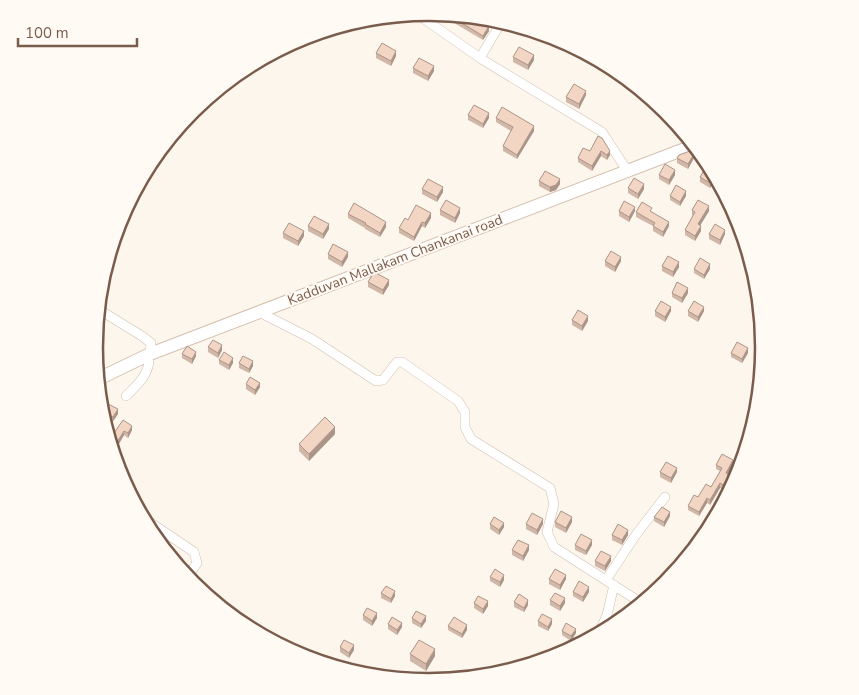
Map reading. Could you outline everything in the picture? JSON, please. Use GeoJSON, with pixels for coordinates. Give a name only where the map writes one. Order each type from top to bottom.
{"type":"FeatureCollection","features":[{"type":"Feature","properties":{"kind":"main road","name":"Kadduvan Mallakam Chankanai road"},"geometry":{"type":"LineString","coordinates":[[105,376],[147,355],[688,149]]}},
{"type":"Feature","properties":{"kind":"street"},"geometry":{"type":"LineString","coordinates":[[427,21],[480,58],[602,132],[628,172]]}},
{"type":"Feature","properties":{"kind":"street"},"geometry":{"type":"LineString","coordinates":[[480,58],[497,29]]}},
{"type":"Feature","properties":{"kind":"street"},"geometry":{"type":"LineString","coordinates":[[259,312],[312,338],[376,381],[383,380],[397,362],[402,362],[458,401],[465,412],[465,427],[471,439],[550,488],[554,504],[547,532],[554,547],[636,600]]}},
{"type":"Feature","properties":{"kind":"street"},"geometry":{"type":"LineString","coordinates":[[105,313],[151,343],[147,355],[149,362],[148,370],[126,396]]}},
{"type":"Feature","properties":{"kind":"street"},"geometry":{"type":"LineString","coordinates":[[602,624],[606,615],[610,582],[635,536],[665,497]]}},
{"type":"Feature","properties":{"kind":"street"},"geometry":{"type":"LineString","coordinates":[[157,527],[194,552],[197,563],[192,571]]}},
{"type":"Feature","properties":{"kind":"building"},"geometry":{"type":"Polygon","coordinates":[[[462,23],[488,27],[483,36],[462,23]]]}},
{"type":"Feature","properties":{"kind":"building"},"geometry":{"type":"Polygon","coordinates":[[[382,43],[396,51],[391,61],[376,53],[382,43]]]}},
{"type":"Feature","properties":{"kind":"building"},"geometry":{"type":"Polygon","coordinates":[[[519,47],[534,55],[528,65],[513,57],[519,47]]]}},
{"type":"Feature","properties":{"kind":"building"},"geometry":{"type":"Polygon","coordinates":[[[419,58],[434,66],[428,76],[413,68],[419,58]]]}},
{"type":"Feature","properties":{"kind":"building"},"geometry":{"type":"Polygon","coordinates":[[[574,84],[586,91],[579,104],[566,97],[574,84]]]}},
{"type":"Feature","properties":{"kind":"building"},"geometry":{"type":"Polygon","coordinates":[[[474,105],[489,113],[483,124],[468,115],[474,105]]]}},
{"type":"Feature","properties":{"kind":"building"},"geometry":{"type":"Polygon","coordinates":[[[502,107],[534,126],[517,155],[503,146],[513,127],[496,118],[502,107]]]}},
{"type":"Feature","properties":{"kind":"building"},"geometry":{"type":"Polygon","coordinates":[[[598,136],[602,138],[610,151],[607,155],[601,151],[592,166],[578,158],[583,148],[590,151],[598,136]]]}},
{"type":"Feature","properties":{"kind":"building"},"geometry":{"type":"Polygon","coordinates":[[[690,151],[693,156],[688,164],[677,158],[679,155],[690,151]]]}},
{"type":"Feature","properties":{"kind":"building"},"geometry":{"type":"Polygon","coordinates":[[[665,164],[675,170],[669,180],[659,175],[665,164]]]}},
{"type":"Feature","properties":{"kind":"building"},"geometry":{"type":"Polygon","coordinates":[[[545,171],[560,179],[556,185],[550,187],[539,181],[545,171]]]}},
{"type":"Feature","properties":{"kind":"building"},"geometry":{"type":"Polygon","coordinates":[[[704,171],[711,182],[710,183],[700,177],[704,171]]]}},
{"type":"Feature","properties":{"kind":"building"},"geometry":{"type":"Polygon","coordinates":[[[634,178],[644,184],[638,194],[628,188],[634,178]]]}},
{"type":"Feature","properties":{"kind":"building"},"geometry":{"type":"Polygon","coordinates":[[[428,179],[443,187],[437,197],[422,189],[428,179]]]}},
{"type":"Feature","properties":{"kind":"building"},"geometry":{"type":"Polygon","coordinates":[[[676,185],[686,191],[680,202],[670,196],[676,185]]]}},
{"type":"Feature","properties":{"kind":"building"},"geometry":{"type":"Polygon","coordinates":[[[446,200],[460,208],[455,218],[440,210],[446,200]]]}},
{"type":"Feature","properties":{"kind":"building"},"geometry":{"type":"Polygon","coordinates":[[[698,200],[709,206],[698,224],[701,226],[695,236],[685,230],[695,212],[692,210],[698,200]]]}},
{"type":"Feature","properties":{"kind":"building"},"geometry":{"type":"Polygon","coordinates":[[[624,201],[635,207],[629,217],[619,211],[624,201]]]}},
{"type":"Feature","properties":{"kind":"building"},"geometry":{"type":"Polygon","coordinates":[[[642,202],[652,208],[650,211],[669,222],[663,232],[653,226],[655,223],[636,212],[642,202]]]}},
{"type":"Feature","properties":{"kind":"building"},"geometry":{"type":"Polygon","coordinates":[[[354,203],[386,222],[380,233],[348,214],[354,203]]]}},
{"type":"Feature","properties":{"kind":"building"},"geometry":{"type":"Polygon","coordinates":[[[416,205],[431,213],[425,223],[422,222],[414,237],[399,228],[405,218],[408,220],[416,205]]]}},
{"type":"Feature","properties":{"kind":"building"},"geometry":{"type":"Polygon","coordinates":[[[314,216],[329,224],[323,234],[308,226],[314,216]]]}},
{"type":"Feature","properties":{"kind":"building"},"geometry":{"type":"Polygon","coordinates":[[[289,223],[304,231],[298,241],[283,233],[289,223]]]}},
{"type":"Feature","properties":{"kind":"building"},"geometry":{"type":"Polygon","coordinates":[[[715,224],[725,230],[720,240],[709,234],[715,224]]]}},
{"type":"Feature","properties":{"kind":"building"},"geometry":{"type":"Polygon","coordinates":[[[333,244],[348,252],[342,262],[328,254],[333,244]]]}},
{"type":"Feature","properties":{"kind":"building"},"geometry":{"type":"Polygon","coordinates":[[[611,251],[621,257],[615,267],[605,261],[611,251]]]}},
{"type":"Feature","properties":{"kind":"building"},"geometry":{"type":"Polygon","coordinates":[[[668,256],[679,262],[673,272],[662,266],[668,256]]]}},
{"type":"Feature","properties":{"kind":"building"},"geometry":{"type":"Polygon","coordinates":[[[700,258],[710,264],[704,275],[694,269],[700,258]]]}},
{"type":"Feature","properties":{"kind":"building"},"geometry":{"type":"Polygon","coordinates":[[[374,272],[389,280],[383,290],[368,282],[374,272]]]}},
{"type":"Feature","properties":{"kind":"building"},"geometry":{"type":"Polygon","coordinates":[[[677,282],[688,288],[682,298],[672,293],[677,282]]]}},
{"type":"Feature","properties":{"kind":"building"},"geometry":{"type":"Polygon","coordinates":[[[661,301],[671,307],[665,317],[655,311],[661,301]]]}},
{"type":"Feature","properties":{"kind":"building"},"geometry":{"type":"Polygon","coordinates":[[[694,301],[704,307],[698,317],[688,311],[694,301]]]}},
{"type":"Feature","properties":{"kind":"building"},"geometry":{"type":"Polygon","coordinates":[[[578,310],[588,316],[582,326],[572,320],[578,310]]]}},
{"type":"Feature","properties":{"kind":"building"},"geometry":{"type":"Polygon","coordinates":[[[213,340],[222,345],[218,353],[208,347],[213,340]]]}},
{"type":"Feature","properties":{"kind":"building"},"geometry":{"type":"Polygon","coordinates":[[[737,342],[748,348],[742,359],[731,353],[737,342]]]}},
{"type":"Feature","properties":{"kind":"building"},"geometry":{"type":"Polygon","coordinates":[[[187,346],[196,352],[192,359],[182,354],[187,346]]]}},
{"type":"Feature","properties":{"kind":"building"},"geometry":{"type":"Polygon","coordinates":[[[224,352],[233,358],[229,365],[219,360],[224,352]]]}},
{"type":"Feature","properties":{"kind":"building"},"geometry":{"type":"Polygon","coordinates":[[[243,356],[253,361],[249,369],[239,363],[243,356]]]}},
{"type":"Feature","properties":{"kind":"building"},"geometry":{"type":"Polygon","coordinates":[[[250,377],[260,383],[255,390],[246,384],[250,377]]]}},
{"type":"Feature","properties":{"kind":"building"},"geometry":{"type":"Polygon","coordinates":[[[109,404],[118,409],[113,417],[111,416],[109,404]]]}},
{"type":"Feature","properties":{"kind":"building"},"geometry":{"type":"Polygon","coordinates":[[[325,417],[335,427],[309,454],[299,444],[325,417]]]}},
{"type":"Feature","properties":{"kind":"building"},"geometry":{"type":"Polygon","coordinates":[[[123,420],[132,426],[128,433],[124,431],[117,442],[114,433],[123,420]]]}},
{"type":"Feature","properties":{"kind":"building"},"geometry":{"type":"Polygon","coordinates":[[[722,454],[733,460],[726,473],[730,475],[725,486],[720,483],[710,500],[707,498],[699,512],[688,506],[694,495],[698,497],[706,484],[711,487],[722,468],[716,465],[722,454]]]}},
{"type":"Feature","properties":{"kind":"building"},"geometry":{"type":"Polygon","coordinates":[[[666,462],[677,468],[671,478],[660,472],[666,462]]]}},
{"type":"Feature","properties":{"kind":"building"},"geometry":{"type":"Polygon","coordinates":[[[662,507],[670,512],[664,522],[654,517],[662,507]]]}},
{"type":"Feature","properties":{"kind":"building"},"geometry":{"type":"Polygon","coordinates":[[[561,511],[572,517],[566,528],[555,522],[561,511]]]}},
{"type":"Feature","properties":{"kind":"building"},"geometry":{"type":"Polygon","coordinates":[[[532,513],[543,519],[537,530],[526,524],[532,513]]]}},
{"type":"Feature","properties":{"kind":"building"},"geometry":{"type":"Polygon","coordinates":[[[494,517],[504,523],[499,530],[490,524],[494,517]]]}},
{"type":"Feature","properties":{"kind":"building"},"geometry":{"type":"Polygon","coordinates":[[[618,524],[628,530],[622,540],[612,535],[618,524]]]}},
{"type":"Feature","properties":{"kind":"building"},"geometry":{"type":"Polygon","coordinates":[[[581,534],[592,540],[586,551],[575,545],[581,534]]]}},
{"type":"Feature","properties":{"kind":"building"},"geometry":{"type":"Polygon","coordinates":[[[518,540],[529,545],[523,556],[512,550],[518,540]]]}},
{"type":"Feature","properties":{"kind":"building"},"geometry":{"type":"Polygon","coordinates":[[[601,551],[611,556],[605,566],[595,561],[601,551]]]}},
{"type":"Feature","properties":{"kind":"building"},"geometry":{"type":"Polygon","coordinates":[[[495,569],[504,575],[500,582],[490,577],[495,569]]]}},
{"type":"Feature","properties":{"kind":"building"},"geometry":{"type":"Polygon","coordinates":[[[555,569],[566,575],[560,585],[549,579],[555,569]]]}},
{"type":"Feature","properties":{"kind":"building"},"geometry":{"type":"Polygon","coordinates":[[[579,581],[589,587],[583,597],[573,592],[579,581]]]}},
{"type":"Feature","properties":{"kind":"building"},"geometry":{"type":"Polygon","coordinates":[[[386,586],[395,591],[391,599],[381,593],[386,586]]]}},
{"type":"Feature","properties":{"kind":"building"},"geometry":{"type":"Polygon","coordinates":[[[555,593],[565,598],[560,606],[550,600],[555,593]]]}},
{"type":"Feature","properties":{"kind":"building"},"geometry":{"type":"Polygon","coordinates":[[[519,594],[528,600],[524,608],[514,602],[519,594]]]}},
{"type":"Feature","properties":{"kind":"building"},"geometry":{"type":"Polygon","coordinates":[[[478,596],[488,601],[483,609],[474,603],[478,596]]]}},
{"type":"Feature","properties":{"kind":"building"},"geometry":{"type":"Polygon","coordinates":[[[367,608],[377,613],[372,621],[363,615],[367,608]]]}},
{"type":"Feature","properties":{"kind":"building"},"geometry":{"type":"Polygon","coordinates":[[[416,611],[426,616],[421,624],[412,618],[416,611]]]}},
{"type":"Feature","properties":{"kind":"building"},"geometry":{"type":"Polygon","coordinates":[[[542,614],[552,619],[548,627],[538,621],[542,614]]]}},
{"type":"Feature","properties":{"kind":"building"},"geometry":{"type":"Polygon","coordinates":[[[392,617],[402,623],[397,630],[388,624],[392,617]]]}},
{"type":"Feature","properties":{"kind":"building"},"geometry":{"type":"Polygon","coordinates":[[[454,617],[467,625],[462,634],[448,626],[454,617]]]}},
{"type":"Feature","properties":{"kind":"building"},"geometry":{"type":"Polygon","coordinates":[[[566,623],[576,629],[571,636],[562,631],[566,623]]]}},
{"type":"Feature","properties":{"kind":"building"},"geometry":{"type":"Polygon","coordinates":[[[344,640],[354,645],[349,653],[340,647],[344,640]]]}},
{"type":"Feature","properties":{"kind":"building"},"geometry":{"type":"Polygon","coordinates":[[[419,640],[435,649],[426,664],[410,654],[419,640]]]}}]}
